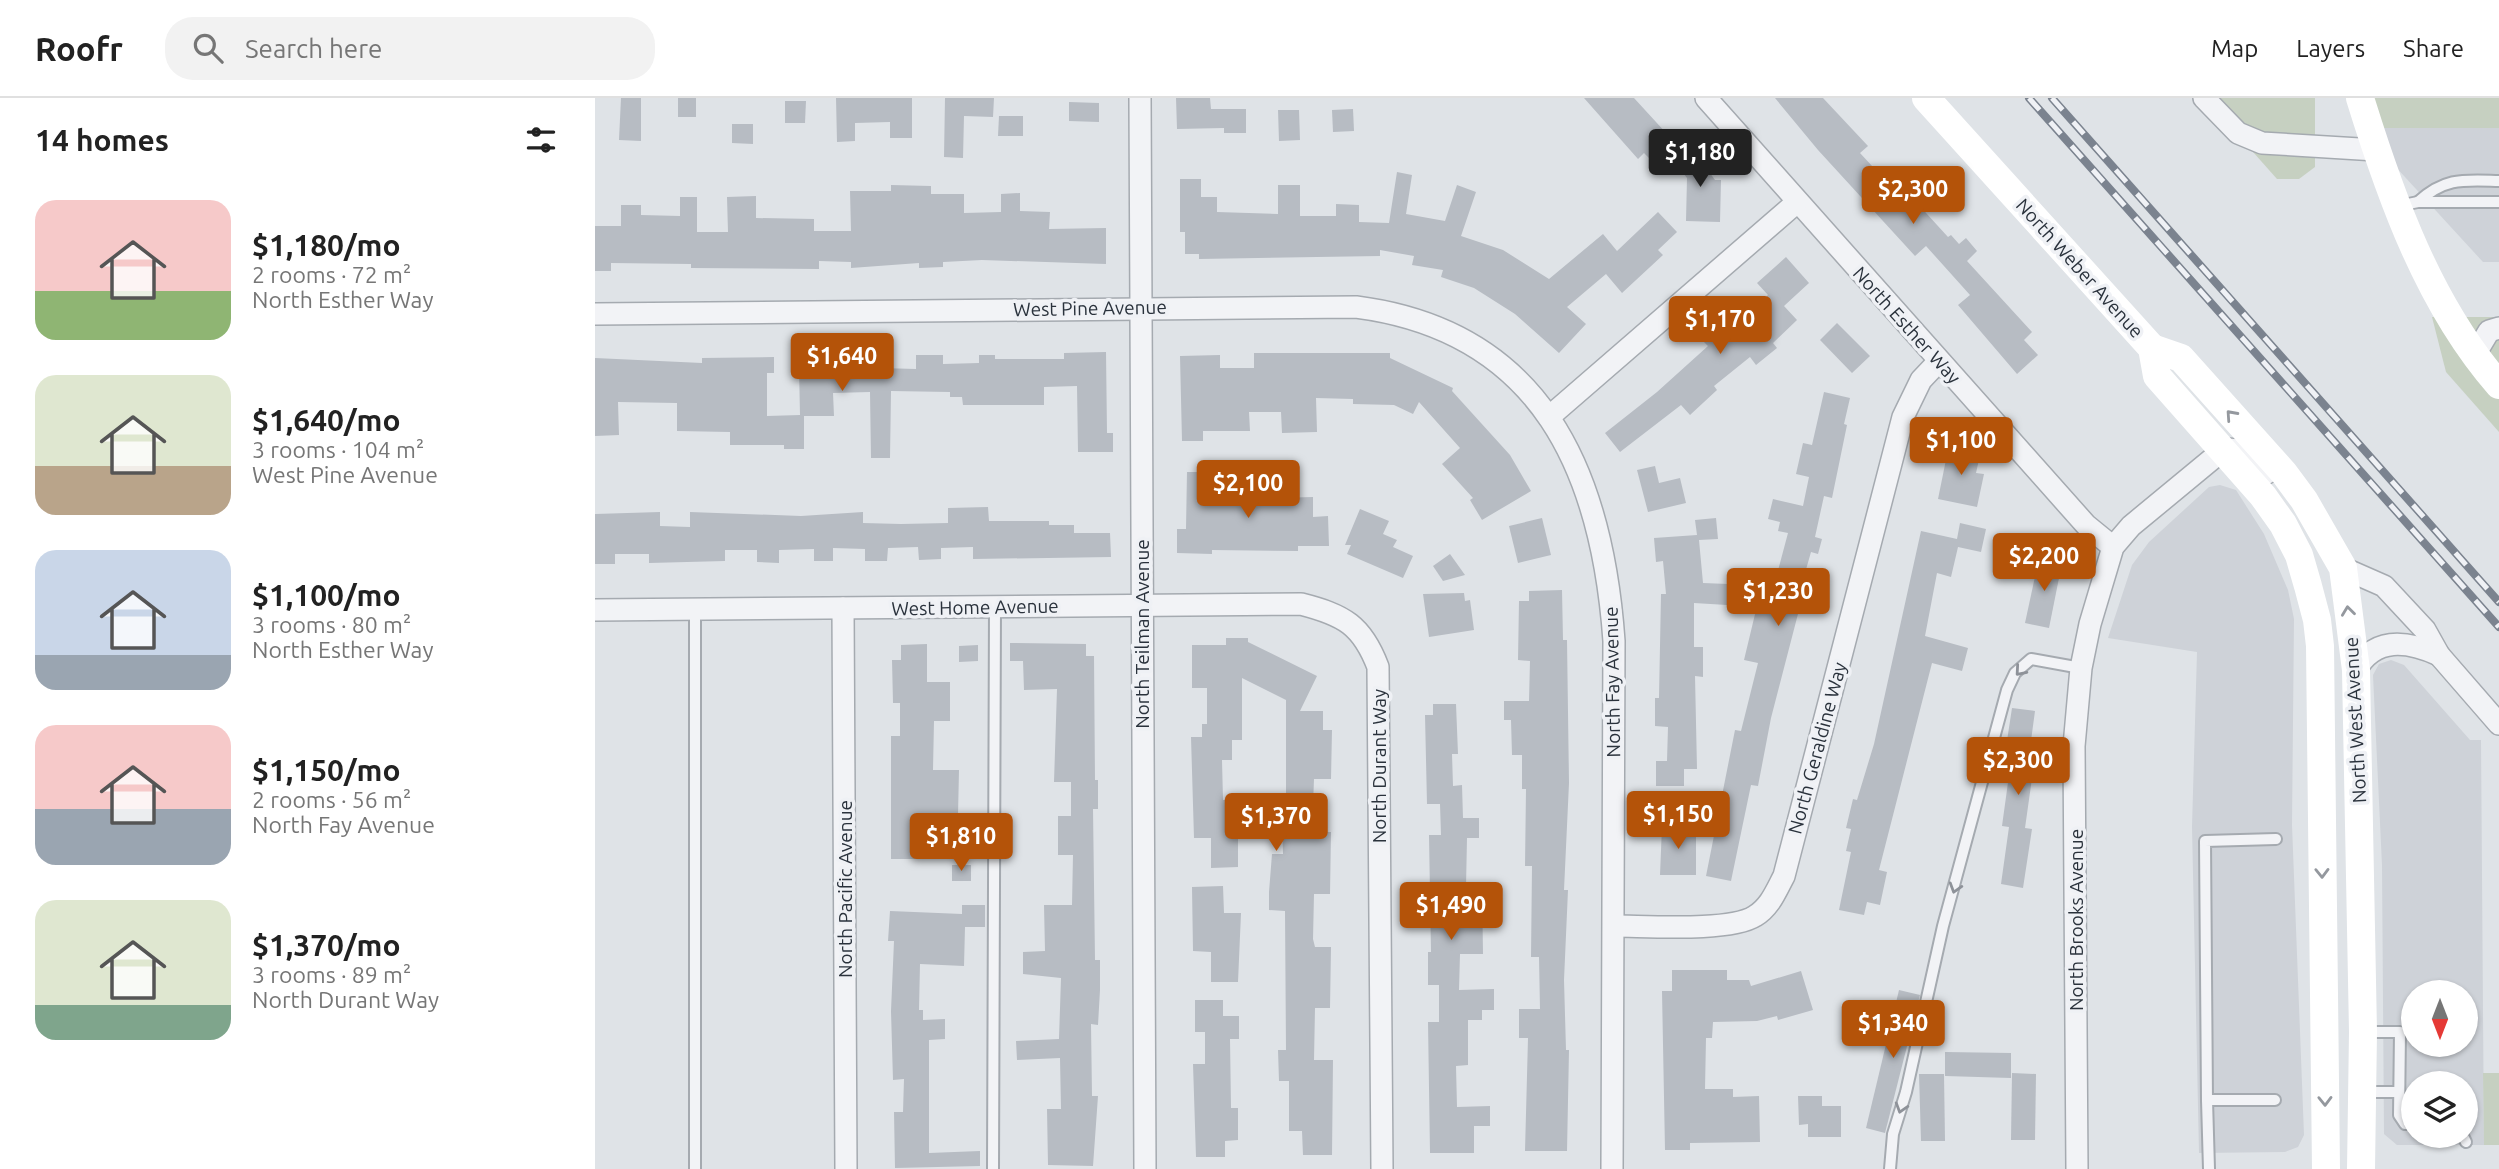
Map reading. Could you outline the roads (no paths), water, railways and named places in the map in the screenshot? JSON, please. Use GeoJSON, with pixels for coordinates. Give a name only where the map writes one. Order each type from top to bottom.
{"type":"FeatureCollection","features":[{"type":"Feature","properties":{"kind":"main road","name":"North Weber Avenue"},"geometry":{"type":"LineString","coordinates":[[1926,98],[2152,348],[2157,376],[2223,450],[2283,524],[2299,555],[2308,586]]}},
{"type":"Feature","properties":{"kind":"main road"},"geometry":{"type":"LineString","coordinates":[[2360,98],[2376,150],[2408,204],[2421,264],[2474,356],[2499,385]]}},
{"type":"Feature","properties":{"kind":"main road","name":"North West Avenue"},"geometry":{"type":"LineString","coordinates":[[2152,348],[2181,358],[2284,473],[2343,568],[2356,670],[2363,1032],[2361,1169]]}},
{"type":"Feature","properties":{"kind":"main road","name":"North West Avenue"},"geometry":{"type":"LineString","coordinates":[[2308,586],[2317,620],[2322,711],[2326,1169]]}},
{"type":"Feature","properties":{"kind":"main road"},"geometry":{"type":"LineString","coordinates":[[2322,711],[2336,743],[2341,802],[2359,808]]}},
{"type":"Feature","properties":{"kind":"main road"},"geometry":{"type":"LineString","coordinates":[[2322,837],[2338,839],[2341,845],[2344,913],[2362,979]]}},
{"type":"Feature","properties":{"kind":"street","name":"North Teilman Avenue"},"geometry":{"type":"LineString","coordinates":[[1139,98],[1145,1169]]}},
{"type":"Feature","properties":{"kind":"street","name":"North Esther Way"},"geometry":{"type":"LineString","coordinates":[[1706,98],[1796,203],[2086,525],[2113,547]]}},
{"type":"Feature","properties":{"kind":"street"},"geometry":{"type":"LineString","coordinates":[[2204,98],[2238,133],[2262,143],[2376,150]]}},
{"type":"Feature","properties":{"kind":"street"},"geometry":{"type":"LineString","coordinates":[[1549,417],[1796,203]]}},
{"type":"Feature","properties":{"kind":"street","name":"West Pine Avenue"},"geometry":{"type":"LineString","coordinates":[[595,314],[1356,307],[1394,312],[1429,323],[1465,339],[1527,389],[1549,417]]}},
{"type":"Feature","properties":{"kind":"street"},"geometry":{"type":"LineString","coordinates":[[2474,356],[2490,331],[2499,328]]}},
{"type":"Feature","properties":{"kind":"street","name":"North Geraldine Way"},"geometry":{"type":"LineString","coordinates":[[1614,926],[1729,925],[1755,916],[1772,899],[1784,876],[1903,416],[1921,380],[1938,361]]}},
{"type":"Feature","properties":{"kind":"street","name":"North Fay Avenue"},"geometry":{"type":"LineString","coordinates":[[1549,417],[1576,468],[1594,512],[1611,601],[1614,641],[1612,1169]]}},
{"type":"Feature","properties":{"kind":"street"},"geometry":{"type":"LineString","coordinates":[[2223,450],[2232,449],[2252,455],[2298,514],[2327,541]]}},
{"type":"Feature","properties":{"kind":"street","name":"North Brooks Avenue"},"geometry":{"type":"LineString","coordinates":[[2077,1169],[2074,746],[2081,668],[2090,624],[2113,547],[2131,526],[2223,450]]}},
{"type":"Feature","properties":{"kind":"street"},"geometry":{"type":"LineString","coordinates":[[2343,568],[2385,586],[2425,630],[2439,655],[2499,724]]}},
{"type":"Feature","properties":{"kind":"street","name":"West Home Avenue"},"geometry":{"type":"LineString","coordinates":[[595,610],[1301,604],[1329,611],[1351,623]]}},
{"type":"Feature","properties":{"kind":"street","name":"North Pacific Avenue"},"geometry":{"type":"LineString","coordinates":[[843,608],[846,1169]]}},
{"type":"Feature","properties":{"kind":"street","name":"North Durant Way"},"geometry":{"type":"LineString","coordinates":[[1351,623],[1369,642],[1378,667],[1382,1169]]}},
{"type":"Feature","properties":{"kind":"street"},"geometry":{"type":"LineString","coordinates":[[2356,670],[2366,655],[2388,643],[2409,644],[2439,655]]}},
{"type":"Feature","properties":{"kind":"lane"},"geometry":{"type":"LineString","coordinates":[[2451,181],[2451,201]]}},
{"type":"Feature","properties":{"kind":"lane"},"geometry":{"type":"LineString","coordinates":[[2408,204],[2451,181],[2499,181]]}},
{"type":"Feature","properties":{"kind":"lane"},"geometry":{"type":"LineString","coordinates":[[2408,204],[2499,202]]}},
{"type":"Feature","properties":{"kind":"lane"},"geometry":{"type":"LineString","coordinates":[[993,1169],[995,607]]}},
{"type":"Feature","properties":{"kind":"lane"},"geometry":{"type":"LineString","coordinates":[[695,610],[695,1169]]}},
{"type":"Feature","properties":{"kind":"lane"},"geometry":{"type":"LineString","coordinates":[[1890,1169],[1893,1133],[1906,1092],[1943,926],[2007,690],[2015,673],[2031,659],[2081,668]]}},
{"type":"Feature","properties":{"kind":"lane"},"geometry":{"type":"LineString","coordinates":[[2209,1169],[2205,841],[2276,839]]}},
{"type":"Feature","properties":{"kind":"lane"},"geometry":{"type":"LineString","coordinates":[[2363,1032],[2400,1032],[2401,1121]]}},
{"type":"Feature","properties":{"kind":"lane"},"geometry":{"type":"LineString","coordinates":[[2362,1092],[2399,1092]]}},
{"type":"Feature","properties":{"kind":"lane"},"geometry":{"type":"LineString","coordinates":[[2207,1100],[2275,1100]]}},
{"type":"Feature","properties":{"kind":"railway"},"geometry":{"type":"LineString","coordinates":[[2029,98],[2499,627]]}},
{"type":"Feature","properties":{"kind":"railway"},"geometry":{"type":"LineString","coordinates":[[2052,98],[2499,602]]}}]}
